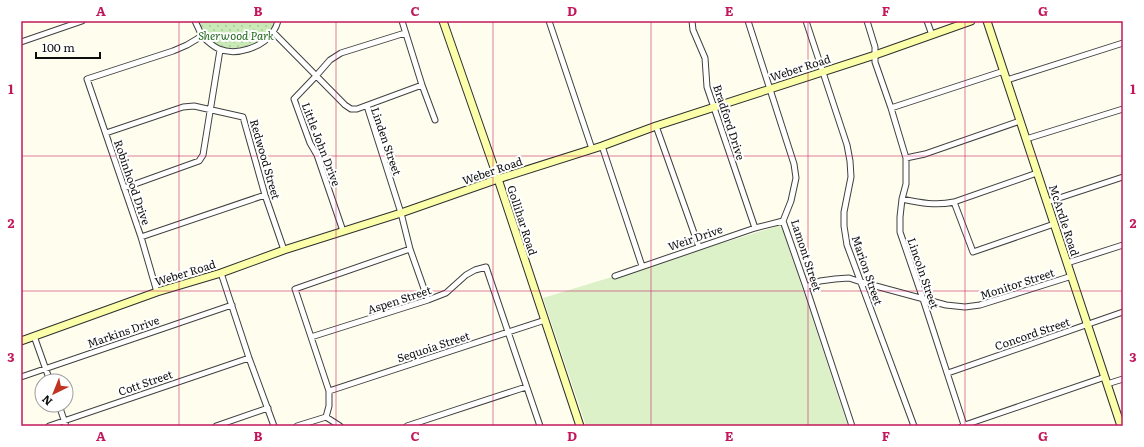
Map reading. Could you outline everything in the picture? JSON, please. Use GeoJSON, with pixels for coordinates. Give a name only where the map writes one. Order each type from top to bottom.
{"type":"FeatureCollection","features":[{"type":"Feature","properties":{"kind":"main road","name":"Gollihar Road"},"geometry":{"type":"LineString","coordinates":[[443,21],[498,179],[580,426]]}},
{"type":"Feature","properties":{"kind":"main road","name":"Weber Road"},"geometry":{"type":"LineString","coordinates":[[21,340],[157,292],[221,273],[284,250],[401,213],[498,179],[602,146],[656,126],[875,55],[971,21]]}},
{"type":"Feature","properties":{"kind":"main road","name":"McArdle Road"},"geometry":{"type":"LineString","coordinates":[[987,21],[1121,426]]}},
{"type":"Feature","properties":{"kind":"street"},"geometry":{"type":"LineString","coordinates":[[21,42],[82,21]]}},
{"type":"Feature","properties":{"kind":"street"},"geometry":{"type":"LineString","coordinates":[[195,21],[202,36],[207,42],[220,50],[232,52],[249,49],[266,39],[273,32],[278,21]]}},
{"type":"Feature","properties":{"kind":"street"},"geometry":{"type":"LineString","coordinates":[[402,21],[422,85],[435,120]]}},
{"type":"Feature","properties":{"kind":"street"},"geometry":{"type":"LineString","coordinates":[[549,21],[592,149]]}},
{"type":"Feature","properties":{"kind":"street","name":"Bradford Drive"},"geometry":{"type":"LineString","coordinates":[[692,21],[693,30],[704,58],[707,87],[755,228]]}},
{"type":"Feature","properties":{"kind":"street","name":"Lamont Street"},"geometry":{"type":"LineString","coordinates":[[748,21],[794,164],[796,178],[791,201],[783,221],[852,426]]}},
{"type":"Feature","properties":{"kind":"street","name":"Marion Street"},"geometry":{"type":"LineString","coordinates":[[806,21],[850,161],[851,177],[844,212],[844,226],[847,245],[914,426]]}},
{"type":"Feature","properties":{"kind":"street","name":"Lincoln Street"},"geometry":{"type":"LineString","coordinates":[[867,21],[875,47],[875,62],[892,108],[906,158],[906,184],[902,199],[900,232],[948,373],[963,426]]}},
{"type":"Feature","properties":{"kind":"street"},"geometry":{"type":"LineString","coordinates":[[927,21],[932,35]]}},
{"type":"Feature","properties":{"kind":"street","name":"Linden Street"},"geometry":{"type":"LineString","coordinates":[[273,32],[345,105],[351,109],[367,106],[401,213],[410,249],[428,300]]}},
{"type":"Feature","properties":{"kind":"street","name":"Little John Drive"},"geometry":{"type":"LineString","coordinates":[[343,231],[317,155],[310,143],[294,99],[330,60],[341,53],[405,33]]}},
{"type":"Feature","properties":{"kind":"street","name":"Robinhood Drive"},"geometry":{"type":"LineString","coordinates":[[157,292],[87,79],[173,51],[202,36]]}},
{"type":"Feature","properties":{"kind":"street"},"geometry":{"type":"LineString","coordinates":[[1007,80],[1123,43]]}},
{"type":"Feature","properties":{"kind":"street"},"geometry":{"type":"LineString","coordinates":[[124,188],[199,161],[203,155],[220,50]]}},
{"type":"Feature","properties":{"kind":"street"},"geometry":{"type":"LineString","coordinates":[[892,108],[1004,71]]}},
{"type":"Feature","properties":{"kind":"street"},"geometry":{"type":"LineString","coordinates":[[367,106],[422,85]]}},
{"type":"Feature","properties":{"kind":"street"},"geometry":{"type":"LineString","coordinates":[[106,133],[184,107],[194,106],[211,110]]}},
{"type":"Feature","properties":{"kind":"street"},"geometry":{"type":"LineString","coordinates":[[1026,139],[1123,109]]}},
{"type":"Feature","properties":{"kind":"street","name":"Redwood Street"},"geometry":{"type":"LineString","coordinates":[[211,110],[243,117],[265,195],[284,250]]}},
{"type":"Feature","properties":{"kind":"street"},"geometry":{"type":"LineString","coordinates":[[906,158],[925,154],[1020,121]]}},
{"type":"Feature","properties":{"kind":"street"},"geometry":{"type":"LineString","coordinates":[[656,126],[699,246]]}},
{"type":"Feature","properties":{"kind":"street"},"geometry":{"type":"LineString","coordinates":[[602,146],[642,266]]}},
{"type":"Feature","properties":{"kind":"street"},"geometry":{"type":"LineString","coordinates":[[902,199],[943,205],[1037,173]]}},
{"type":"Feature","properties":{"kind":"street"},"geometry":{"type":"LineString","coordinates":[[1047,202],[1123,177]]}},
{"type":"Feature","properties":{"kind":"street"},"geometry":{"type":"LineString","coordinates":[[140,237],[265,195]]}},
{"type":"Feature","properties":{"kind":"street"},"geometry":{"type":"LineString","coordinates":[[954,202],[973,252],[1054,224]]}},
{"type":"Feature","properties":{"kind":"street","name":"Weir Drive"},"geometry":{"type":"LineString","coordinates":[[615,276],[699,246],[755,228],[783,221]]}},
{"type":"Feature","properties":{"kind":"street","name":"Monitor Street"},"geometry":{"type":"LineString","coordinates":[[1067,263],[1123,245]]}},
{"type":"Feature","properties":{"kind":"street"},"geometry":{"type":"LineString","coordinates":[[326,418],[329,406],[329,391],[295,289],[410,249]]}},
{"type":"Feature","properties":{"kind":"street","name":"Aspen Street"},"geometry":{"type":"LineString","coordinates":[[310,337],[446,293],[466,275],[475,270],[486,267],[508,331]]}},
{"type":"Feature","properties":{"kind":"street"},"geometry":{"type":"LineString","coordinates":[[221,273],[249,358],[274,426]]}},
{"type":"Feature","properties":{"kind":"street","name":"Monitor Street"},"geometry":{"type":"LineString","coordinates":[[806,287],[820,281],[849,278],[946,305],[965,307],[980,306],[1072,276]]}},
{"type":"Feature","properties":{"kind":"street","name":"Markins Drive"},"geometry":{"type":"LineString","coordinates":[[21,377],[232,305]]}},
{"type":"Feature","properties":{"kind":"street","name":"Concord Street"},"geometry":{"type":"LineString","coordinates":[[948,373],[1123,312]]}},
{"type":"Feature","properties":{"kind":"street","name":"Sequoia Street"},"geometry":{"type":"LineString","coordinates":[[329,391],[545,320]]}},
{"type":"Feature","properties":{"kind":"street"},"geometry":{"type":"LineString","coordinates":[[508,331],[540,426]]}},
{"type":"Feature","properties":{"kind":"street"},"geometry":{"type":"LineString","coordinates":[[34,336],[48,373]]}},
{"type":"Feature","properties":{"kind":"street","name":"Cott Street"},"geometry":{"type":"LineString","coordinates":[[48,426],[66,423],[249,358]]}},
{"type":"Feature","properties":{"kind":"street"},"geometry":{"type":"LineString","coordinates":[[963,426],[1106,381],[1123,379]]}},
{"type":"Feature","properties":{"kind":"street"},"geometry":{"type":"LineString","coordinates":[[408,426],[526,386]]}},
{"type":"Feature","properties":{"kind":"street"},"geometry":{"type":"LineString","coordinates":[[216,426],[268,408]]}},
{"type":"Feature","properties":{"kind":"street"},"geometry":{"type":"LineString","coordinates":[[62,413],[66,423]]}},
{"type":"Feature","properties":{"kind":"street"},"geometry":{"type":"LineString","coordinates":[[297,426],[326,418],[340,426]]}},
{"type":"Feature","properties":{"kind":"green space","name":"Sherwood Park"},"geometry":{"type":"Polygon","coordinates":[[[198,21],[275,21],[269,33],[259,41],[242,47],[226,48],[212,42],[202,30],[198,21]]]}},
{"type":"Feature","properties":{"kind":"green space"},"geometry":{"type":"Polygon","coordinates":[[[778,226],[782,227],[848,426],[586,426],[543,298],[778,226]]]}}]}
